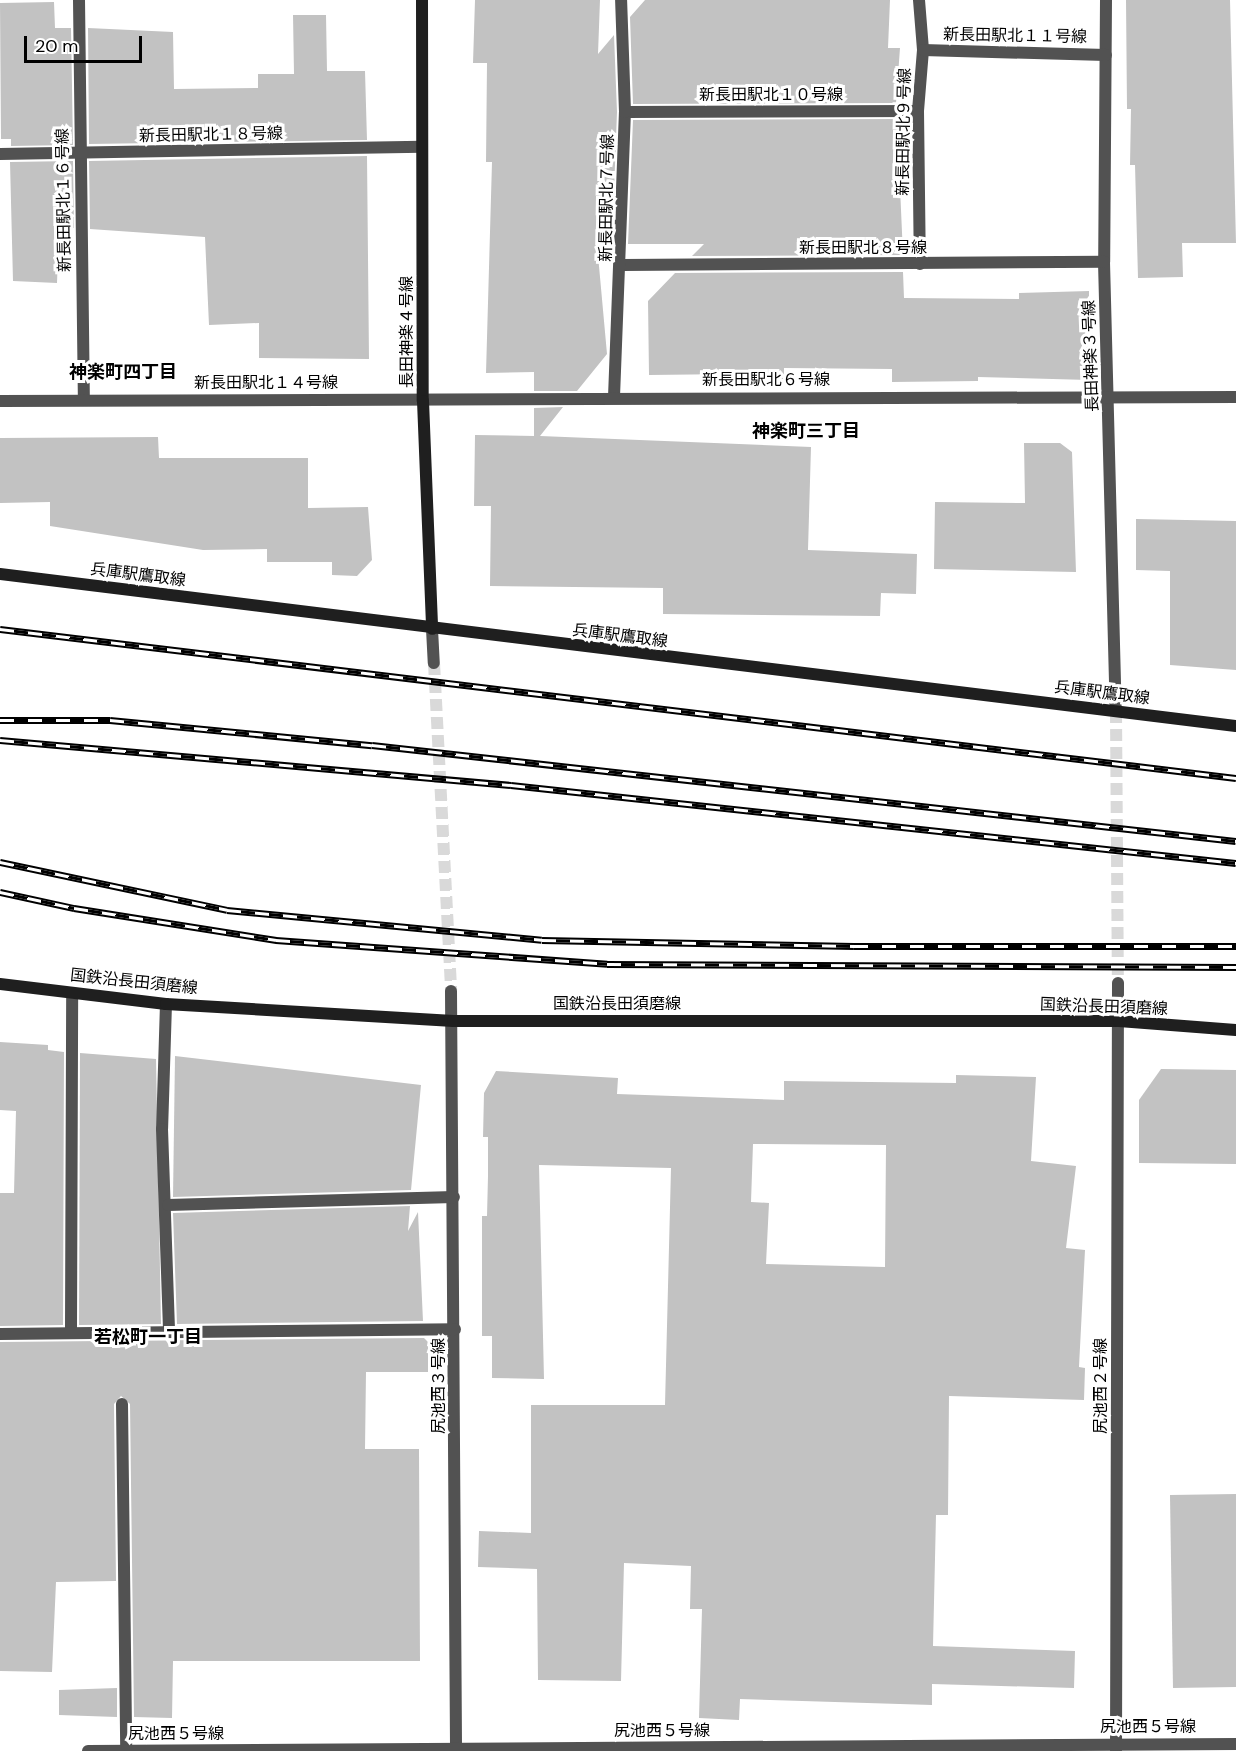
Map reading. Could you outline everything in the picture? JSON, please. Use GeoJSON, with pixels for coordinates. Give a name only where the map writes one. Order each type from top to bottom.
{"type":"FeatureCollection","features":[{"type":"Feature","properties":{"kind":"street","name":"新長田駅北１６号線"},"geometry":{"type":"LineString","coordinates":[[79,0],[79,154],[84,399]]}},
{"type":"Feature","properties":{"kind":"street","name":"長田神楽４号線"},"geometry":{"type":"LineString","coordinates":[[422,0],[423,400],[434,663]]}},
{"type":"Feature","properties":{"kind":"street","name":"新長田駅北７号線"},"geometry":{"type":"LineString","coordinates":[[614,397],[622,265],[625,111],[621,0]]}},
{"type":"Feature","properties":{"kind":"street","name":"新長田駅北９号線"},"geometry":{"type":"LineString","coordinates":[[919,0],[923,50],[918,111],[920,264]]}},
{"type":"Feature","properties":{"kind":"street","name":"長田神楽３号線"},"geometry":{"type":"LineString","coordinates":[[1106,0],[1104,262],[1110,395],[1116,711]]}},
{"type":"Feature","properties":{"kind":"street","name":"新長田駅北１１号線"},"geometry":{"type":"LineString","coordinates":[[923,50],[1106,55]]}},
{"type":"Feature","properties":{"kind":"street","name":"新長田駅北１０号線"},"geometry":{"type":"LineString","coordinates":[[625,111],[918,111]]}},
{"type":"Feature","properties":{"kind":"street","name":"新長田駅北１８号線"},"geometry":{"type":"LineString","coordinates":[[0,154],[423,147]]}},
{"type":"Feature","properties":{"kind":"street","name":"新長田駅北８号線"},"geometry":{"type":"LineString","coordinates":[[622,265],[1104,262]]}},
{"type":"Feature","properties":{"kind":"street","name":"新長田駅北６号線"},"geometry":{"type":"LineString","coordinates":[[423,400],[1110,395],[1236,397]]}},
{"type":"Feature","properties":{"kind":"street","name":"新長田駅北１４号線"},"geometry":{"type":"LineString","coordinates":[[0,401],[84,399],[423,400]]}},
{"type":"Feature","properties":{"kind":"street","name":"兵庫駅鷹取線"},"geometry":{"type":"LineString","coordinates":[[0,574],[432,629],[1236,726]]}},
{"type":"Feature","properties":{"kind":"street"},"geometry":{"type":"LineString","coordinates":[[1118,983],[1119,1021]]}},
{"type":"Feature","properties":{"kind":"street","name":"国鉄沿長田須磨線"},"geometry":{"type":"LineString","coordinates":[[0,984],[166,1004],[453,1021],[1119,1021],[1236,1030]]}},
{"type":"Feature","properties":{"kind":"street"},"geometry":{"type":"LineString","coordinates":[[451,991],[453,1021]]}},
{"type":"Feature","properties":{"kind":"street"},"geometry":{"type":"LineString","coordinates":[[71,1330],[72,993]]}},
{"type":"Feature","properties":{"kind":"street"},"geometry":{"type":"LineString","coordinates":[[166,1004],[162,1129],[168,1205],[169,1330]]}},
{"type":"Feature","properties":{"kind":"street","name":"尻池西３号線"},"geometry":{"type":"LineString","coordinates":[[453,1021],[456,1750]]}},
{"type":"Feature","properties":{"kind":"street","name":"尻池西２号線"},"geometry":{"type":"LineString","coordinates":[[1116,1747],[1119,1021]]}},
{"type":"Feature","properties":{"kind":"street"},"geometry":{"type":"LineString","coordinates":[[168,1205],[454,1197]]}},
{"type":"Feature","properties":{"kind":"street"},"geometry":{"type":"LineString","coordinates":[[0,1334],[71,1330],[455,1329]]}},
{"type":"Feature","properties":{"kind":"street"},"geometry":{"type":"LineString","coordinates":[[122,1404],[126,1751]]}},
{"type":"Feature","properties":{"kind":"street","name":"尻池西５号線"},"geometry":{"type":"LineString","coordinates":[[88,1751],[1116,1747],[1236,1744]]}},
{"type":"Feature","properties":{"kind":"building"},"geometry":{"type":"Polygon","coordinates":[[[475,0],[600,0],[598,54],[614,35],[617,112],[612,244],[597,244],[607,354],[577,391],[534,391],[534,372],[486,373],[492,162],[486,162],[487,63],[473,63],[475,0]]]}},
{"type":"Feature","properties":{"kind":"building"},"geometry":{"type":"Polygon","coordinates":[[[645,0],[890,0],[888,48],[900,48],[896,103],[633,104],[630,17],[645,0]]]}},
{"type":"Feature","properties":{"kind":"building"},"geometry":{"type":"Polygon","coordinates":[[[1126,0],[1230,0],[1236,243],[1182,243],[1183,277],[1138,278],[1135,165],[1130,165],[1131,109],[1127,109],[1126,0]]]}},
{"type":"Feature","properties":{"kind":"building"},"geometry":{"type":"Polygon","coordinates":[[[54,2],[55,28],[71,28],[73,145],[11,146],[11,139],[1,139],[0,3],[54,2]]]}},
{"type":"Feature","properties":{"kind":"building"},"geometry":{"type":"Polygon","coordinates":[[[293,15],[326,15],[327,71],[365,71],[367,140],[89,144],[88,28],[173,32],[174,89],[258,88],[258,74],[294,74],[293,15]]]}},
{"type":"Feature","properties":{"kind":"building"},"geometry":{"type":"Polygon","coordinates":[[[897,119],[903,255],[692,256],[704,244],[628,244],[633,120],[897,119]]]}},
{"type":"Feature","properties":{"kind":"building"},"geometry":{"type":"Polygon","coordinates":[[[367,156],[369,359],[259,358],[259,323],[209,325],[205,237],[90,229],[89,161],[367,156]]]}},
{"type":"Feature","properties":{"kind":"building"},"geometry":{"type":"Polygon","coordinates":[[[73,161],[74,228],[59,227],[57,283],[13,281],[10,162],[73,161]]]}},
{"type":"Feature","properties":{"kind":"building"},"geometry":{"type":"Polygon","coordinates":[[[903,272],[904,298],[1019,299],[1019,293],[1089,291],[1089,380],[978,377],[978,381],[892,382],[892,369],[784,368],[784,379],[734,378],[734,374],[649,375],[648,301],[675,273],[903,272]]]}},
{"type":"Feature","properties":{"kind":"building"},"geometry":{"type":"Polygon","coordinates":[[[563,407],[540,436],[811,447],[808,550],[917,554],[916,594],[881,593],[880,616],[663,614],[663,588],[490,586],[491,506],[474,506],[475,435],[534,436],[534,408],[563,407]]]}},
{"type":"Feature","properties":{"kind":"building"},"geometry":{"type":"Polygon","coordinates":[[[158,437],[159,458],[308,458],[308,508],[368,507],[372,560],[357,576],[332,575],[332,562],[267,562],[267,549],[203,550],[50,526],[50,502],[0,503],[0,438],[158,437]]]}},
{"type":"Feature","properties":{"kind":"building"},"geometry":{"type":"Polygon","coordinates":[[[1024,443],[1060,443],[1072,452],[1076,572],[934,569],[935,502],[1025,503],[1024,443]]]}},
{"type":"Feature","properties":{"kind":"building"},"geometry":{"type":"Polygon","coordinates":[[[1136,519],[1236,521],[1236,670],[1170,665],[1170,571],[1136,570],[1136,519]]]}},
{"type":"Feature","properties":{"kind":"building"},"geometry":{"type":"Polygon","coordinates":[[[0,1042],[48,1045],[48,1050],[64,1052],[63,1325],[0,1326],[0,1193],[14,1193],[16,1111],[0,1110],[0,1042]]]}},
{"type":"Feature","properties":{"kind":"building"},"geometry":{"type":"Polygon","coordinates":[[[80,1053],[156,1059],[161,1324],[79,1325],[80,1053]]]}},
{"type":"Feature","properties":{"kind":"building"},"geometry":{"type":"Polygon","coordinates":[[[175,1056],[421,1085],[411,1190],[173,1197],[175,1056]]]}},
{"type":"Feature","properties":{"kind":"building"},"geometry":{"type":"Polygon","coordinates":[[[1161,1069],[1236,1070],[1236,1164],[1139,1163],[1139,1100],[1161,1069]]]}},
{"type":"Feature","properties":{"kind":"building"},"geometry":{"type":"Polygon","coordinates":[[[496,1071],[618,1078],[617,1094],[784,1100],[784,1081],[956,1083],[956,1075],[1036,1077],[1031,1161],[1076,1166],[1066,1248],[1085,1250],[1079,1367],[1085,1368],[1084,1400],[949,1396],[948,1515],[936,1515],[933,1646],[1075,1651],[1074,1688],[932,1684],[932,1705],[740,1699],[739,1720],[699,1718],[702,1609],[690,1609],[691,1566],[624,1563],[621,1681],[538,1680],[537,1569],[478,1567],[479,1531],[531,1533],[531,1405],[665,1405],[671,1168],[539,1165],[544,1379],[492,1378],[492,1336],[482,1336],[482,1216],[487,1216],[488,1176],[488,1137],[483,1137],[484,1093],[496,1071]],[[753,1144],[751,1202],[769,1203],[766,1264],[885,1267],[886,1145],[753,1144]]]}},
{"type":"Feature","properties":{"kind":"building"},"geometry":{"type":"Polygon","coordinates":[[[410,1206],[408,1231],[418,1212],[423,1321],[177,1324],[173,1213],[410,1206]]]}},
{"type":"Feature","properties":{"kind":"building"},"geometry":{"type":"Polygon","coordinates":[[[424,1338],[428,1342],[428,1372],[366,1372],[365,1449],[419,1449],[420,1661],[173,1661],[172,1718],[134,1717],[130,1404],[121,1396],[114,1404],[116,1581],[56,1582],[52,1672],[0,1671],[0,1342],[424,1338]]]}},
{"type":"Feature","properties":{"kind":"building"},"geometry":{"type":"Polygon","coordinates":[[[1236,1494],[1236,1687],[1173,1688],[1170,1495],[1236,1494]]]}},
{"type":"Feature","properties":{"kind":"building"},"geometry":{"type":"Polygon","coordinates":[[[117,1688],[117,1717],[59,1715],[59,1690],[117,1688]]]}},
{"type":"Feature","properties":{"kind":"tunnel"},"geometry":{"type":"LineString","coordinates":[[434,663],[451,991]]}},
{"type":"Feature","properties":{"kind":"tunnel"},"geometry":{"type":"LineString","coordinates":[[1116,711],[1118,983]]}},
{"type":"Feature","properties":{"kind":"railway"},"geometry":{"type":"LineString","coordinates":[[0,629],[1236,778]]}},
{"type":"Feature","properties":{"kind":"railway"},"geometry":{"type":"LineString","coordinates":[[0,720],[110,720],[372,745],[1236,841]]}},
{"type":"Feature","properties":{"kind":"railway"},"geometry":{"type":"LineString","coordinates":[[0,740],[511,785],[1236,863]]}},
{"type":"Feature","properties":{"kind":"railway"},"geometry":{"type":"LineString","coordinates":[[0,862],[227,910],[542,940],[854,946],[1236,946]]}},
{"type":"Feature","properties":{"kind":"railway"},"geometry":{"type":"LineString","coordinates":[[0,892],[74,908],[276,940],[607,964],[1236,967]]}},
{"type":"Feature","properties":{"kind":"district","name":"神楽町四丁目"},"geometry":{"type":"Point","coordinates":[123,372]}},
{"type":"Feature","properties":{"kind":"district","name":"神楽町三丁目"},"geometry":{"type":"Point","coordinates":[806,431]}},
{"type":"Feature","properties":{"kind":"district","name":"若松町一丁目"},"geometry":{"type":"Point","coordinates":[148,1337]}}]}
